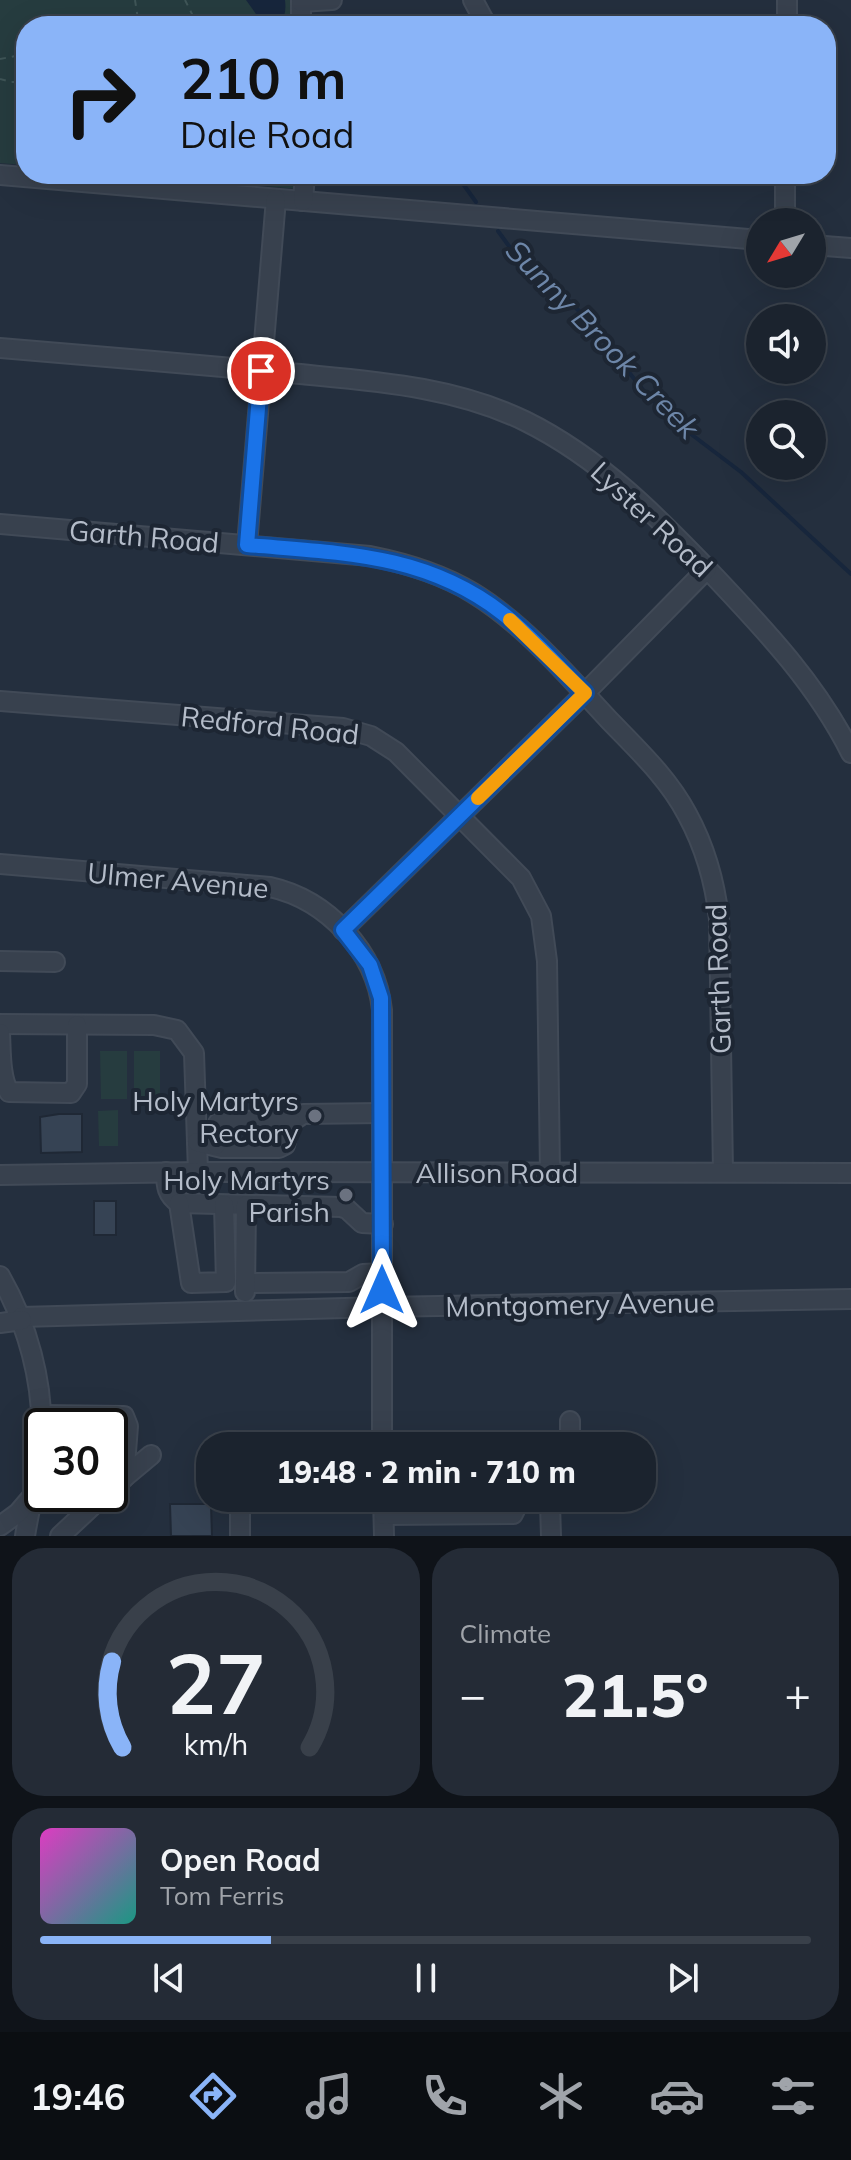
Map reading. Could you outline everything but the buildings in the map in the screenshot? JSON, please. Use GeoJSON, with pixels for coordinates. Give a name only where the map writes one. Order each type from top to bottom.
{"type":"FeatureCollection","features":[{"type":"Feature","properties":{"kind":"street"},"geometry":{"type":"LineString","coordinates":[[301,11],[332,0]]}},
{"type":"Feature","properties":{"kind":"street"},"geometry":{"type":"LineString","coordinates":[[104,184],[746,239]]}},
{"type":"Feature","properties":{"kind":"street"},"geometry":{"type":"LineString","coordinates":[[303,201],[304,184]]}},
{"type":"Feature","properties":{"kind":"street"},"geometry":{"type":"LineString","coordinates":[[785,184],[785,208]]}},
{"type":"Feature","properties":{"kind":"street"},"geometry":{"type":"LineString","coordinates":[[247,545],[276,199]]}},
{"type":"Feature","properties":{"kind":"street"},"geometry":{"type":"LineString","coordinates":[[826,246],[851,248]]}},
{"type":"Feature","properties":{"kind":"street","name":"Lyster Road"},"geometry":{"type":"LineString","coordinates":[[0,348],[427,389],[483,404],[524,420],[573,448],[611,476],[707,569],[795,664],[851,753]]}},
{"type":"Feature","properties":{"kind":"street","name":"Garth Road"},"geometry":{"type":"LineString","coordinates":[[0,524],[370,556],[402,563],[449,580],[506,616],[585,693],[661,775],[688,815],[706,859],[719,919],[723,1172]]}},
{"type":"Feature","properties":{"kind":"street"},"geometry":{"type":"LineString","coordinates":[[343,930],[707,569]]}},
{"type":"Feature","properties":{"kind":"street","name":"Redford Road"},"geometry":{"type":"LineString","coordinates":[[0,701],[359,731],[396,752],[521,878],[541,916],[547,961],[550,1172]]}},
{"type":"Feature","properties":{"kind":"street","name":"Ulmer Avenue"},"geometry":{"type":"LineString","coordinates":[[0,864],[270,887],[305,898],[343,930],[370,965],[381,998],[382,1432]]}},
{"type":"Feature","properties":{"kind":"street"},"geometry":{"type":"LineString","coordinates":[[0,961],[55,962]]}},
{"type":"Feature","properties":{"kind":"street"},"geometry":{"type":"LineString","coordinates":[[0,1024],[169,1027],[182,1035],[194,1053],[207,1144]]}},
{"type":"Feature","properties":{"kind":"street"},"geometry":{"type":"LineString","coordinates":[[0,1033],[7,1090],[12,1093],[71,1093],[77,1084],[77,1025]]}},
{"type":"Feature","properties":{"kind":"street"},"geometry":{"type":"LineString","coordinates":[[287,1173],[282,1147],[291,1122],[303,1114],[382,1113]]}},
{"type":"Feature","properties":{"kind":"street"},"geometry":{"type":"LineString","coordinates":[[198,1172],[218,1123],[272,1119],[291,1122]]}},
{"type":"Feature","properties":{"kind":"street"},"geometry":{"type":"LineString","coordinates":[[207,1144],[222,1148],[282,1147]]}},
{"type":"Feature","properties":{"kind":"street"},"geometry":{"type":"LineString","coordinates":[[166,1172],[166,1186],[171,1198],[179,1203],[341,1207],[362,1223],[383,1224]]}},
{"type":"Feature","properties":{"kind":"street","name":"Allison Road"},"geometry":{"type":"LineString","coordinates":[[0,1175],[166,1172],[851,1173]]}},
{"type":"Feature","properties":{"kind":"street"},"geometry":{"type":"LineString","coordinates":[[307,1173],[307,1207]]}},
{"type":"Feature","properties":{"kind":"street"},"geometry":{"type":"LineString","coordinates":[[179,1203],[191,1283],[226,1282],[224,1205]]}},
{"type":"Feature","properties":{"kind":"street"},"geometry":{"type":"LineString","coordinates":[[245,1311],[246,1205]]}},
{"type":"Feature","properties":{"kind":"street"},"geometry":{"type":"LineString","coordinates":[[245,1283],[349,1282],[363,1274],[382,1273]]}},
{"type":"Feature","properties":{"kind":"street"},"geometry":{"type":"LineString","coordinates":[[0,1277],[22,1318],[40,1408]]}},
{"type":"Feature","properties":{"kind":"street","name":"Montgomery Avenue"},"geometry":{"type":"LineString","coordinates":[[0,1323],[22,1318],[382,1307],[851,1299]]}},
{"type":"Feature","properties":{"kind":"street"},"geometry":{"type":"LineString","coordinates":[[570,1421],[570,1432]]}},
{"type":"Feature","properties":{"kind":"street"},"geometry":{"type":"LineString","coordinates":[[128,1475],[151,1455]]}},
{"type":"Feature","properties":{"kind":"street"},"geometry":{"type":"LineString","coordinates":[[0,1526],[24,1506]]}},
{"type":"Feature","properties":{"kind":"street"},"geometry":{"type":"LineString","coordinates":[[25,1536],[29,1512]]}},
{"type":"Feature","properties":{"kind":"street"},"geometry":{"type":"LineString","coordinates":[[60,1536],[86,1512]]}},
{"type":"Feature","properties":{"kind":"street"},"geometry":{"type":"LineString","coordinates":[[240,1512],[240,1536]]}},
{"type":"Feature","properties":{"kind":"street"},"geometry":{"type":"LineString","coordinates":[[384,1512],[384,1536]]}},
{"type":"Feature","properties":{"kind":"street"},"geometry":{"type":"LineString","coordinates":[[481,1512],[514,1512]]}},
{"type":"Feature","properties":{"kind":"street"},"geometry":{"type":"LineString","coordinates":[[550,1512],[551,1536]]}},
{"type":"Feature","properties":{"kind":"green space"},"geometry":{"type":"Polygon","coordinates":[[[0,0],[294,0],[295,16],[16,16],[16,164],[0,163],[0,0]]]}},
{"type":"Feature","properties":{"kind":"green space"},"geometry":{"type":"Polygon","coordinates":[[[242,184],[298,184],[298,189],[242,184]]]}},
{"type":"Feature","properties":{"kind":"green space"},"geometry":{"type":"Polygon","coordinates":[[[100,1051],[127,1051],[127,1099],[101,1099],[100,1051]]]}},
{"type":"Feature","properties":{"kind":"green space"},"geometry":{"type":"Polygon","coordinates":[[[134,1051],[160,1051],[160,1100],[134,1100],[134,1051]]]}},
{"type":"Feature","properties":{"kind":"green space"},"geometry":{"type":"Polygon","coordinates":[[[118,1110],[118,1146],[99,1146],[98,1111],[118,1110]]]}},
{"type":"Feature","properties":{"kind":"water"},"geometry":{"type":"Polygon","coordinates":[[[246,0],[285,0],[284,16],[257,16],[246,0]]]}},
{"type":"Feature","properties":{"kind":"waterway","name":"Sunny Brook Creek"},"geometry":{"type":"LineString","coordinates":[[463,184],[476,202]]}},
{"type":"Feature","properties":{"kind":"waterway","name":"Sunny Brook Creek"},"geometry":{"type":"LineString","coordinates":[[498,231],[514,253],[586,318],[643,390],[679,425],[741,472],[851,574]]}},
{"type":"Feature","properties":{"kind":"slow traffic"},"geometry":{"type":"LineString","coordinates":[[478,798],[585,693],[510,620]]}},
{"type":"Feature","properties":{"kind":"place","name":"Holy Martyrs Rectory"},"geometry":{"type":"Point","coordinates":[315,1116]}},
{"type":"Feature","properties":{"kind":"place","name":"Holy Martyrs Parish"},"geometry":{"type":"Point","coordinates":[346,1195]}},
{"type":"Feature","properties":{"kind":"route"},"geometry":{"type":"LineString","coordinates":[[261,371],[247,545],[370,556],[402,563],[449,580],[506,616],[585,693],[343,930],[370,965],[381,998],[382,1290]]}}]}
